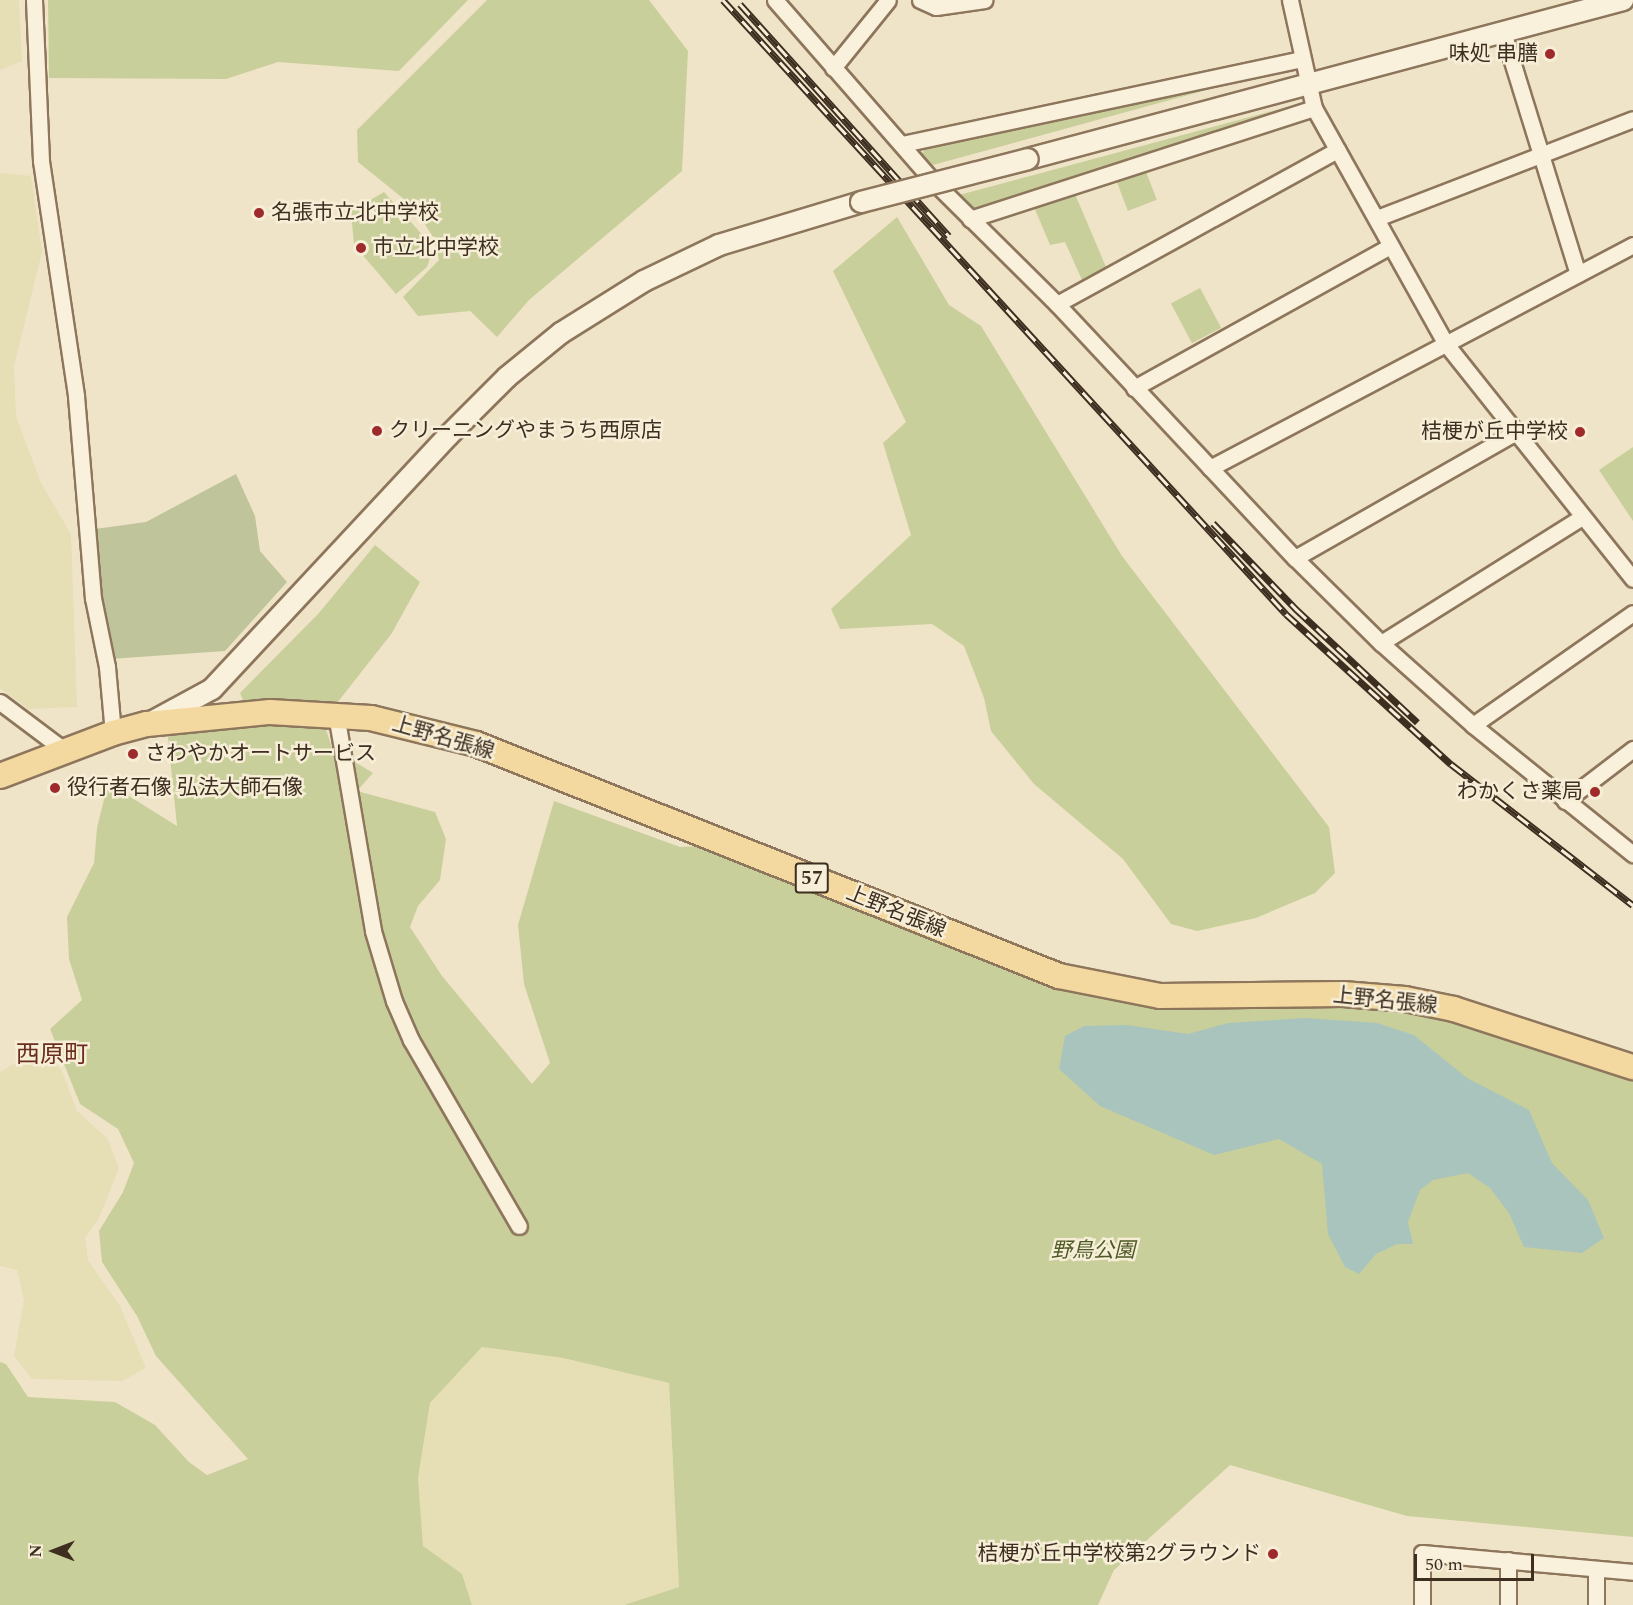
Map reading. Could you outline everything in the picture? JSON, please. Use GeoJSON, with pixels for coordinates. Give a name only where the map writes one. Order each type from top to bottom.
{"type":"FeatureCollection","features":[{"type":"Feature","properties":{"kind":"main road","name":"上野名張線"},"geometry":{"type":"LineString","coordinates":[[0,776],[64,750],[147,724],[244,712],[336,714],[405,725],[476,744],[1059,976],[1160,996],[1343,994],[1405,999],[1454,1009],[1633,1067]]}},
{"type":"Feature","properties":{"kind":"street"},"geometry":{"type":"LineString","coordinates":[[34,0],[41,160],[76,396],[92,587],[107,667],[113,733]]}},
{"type":"Feature","properties":{"kind":"street"},"geometry":{"type":"LineString","coordinates":[[775,0],[832,68],[970,219],[1057,304],[1295,558],[1381,643],[1473,725],[1633,854]]}},
{"type":"Feature","properties":{"kind":"street"},"geometry":{"type":"LineString","coordinates":[[832,68],[888,0]]}},
{"type":"Feature","properties":{"kind":"street"},"geometry":{"type":"LineString","coordinates":[[920,0],[936,7],[985,0]]}},
{"type":"Feature","properties":{"kind":"street"},"geometry":{"type":"LineString","coordinates":[[1290,0],[1314,108],[1446,344],[1633,579]]}},
{"type":"Feature","properties":{"kind":"street"},"geometry":{"type":"LineString","coordinates":[[147,724],[212,689],[448,436],[507,377],[561,333],[644,281],[719,245],[861,202],[1623,0]]}},
{"type":"Feature","properties":{"kind":"street"},"geometry":{"type":"LineString","coordinates":[[1503,32],[1578,274]]}},
{"type":"Feature","properties":{"kind":"street"},"geometry":{"type":"LineString","coordinates":[[902,144],[1302,59]]}},
{"type":"Feature","properties":{"kind":"street"},"geometry":{"type":"LineString","coordinates":[[970,219],[1314,108]]}},
{"type":"Feature","properties":{"kind":"street"},"geometry":{"type":"LineString","coordinates":[[1377,218],[1633,119]]}},
{"type":"Feature","properties":{"kind":"street"},"geometry":{"type":"LineString","coordinates":[[1057,304],[1337,150]]}},
{"type":"Feature","properties":{"kind":"street"},"geometry":{"type":"LineString","coordinates":[[1210,468],[1633,245]]}},
{"type":"Feature","properties":{"kind":"street"},"geometry":{"type":"LineString","coordinates":[[1134,388],[1390,246]]}},
{"type":"Feature","properties":{"kind":"street"},"geometry":{"type":"LineString","coordinates":[[1295,558],[1516,432]]}},
{"type":"Feature","properties":{"kind":"street"},"geometry":{"type":"LineString","coordinates":[[1381,643],[1582,517]]}},
{"type":"Feature","properties":{"kind":"street"},"geometry":{"type":"LineString","coordinates":[[1473,725],[1633,613]]}},
{"type":"Feature","properties":{"kind":"street"},"geometry":{"type":"LineString","coordinates":[[0,702],[64,750]]}},
{"type":"Feature","properties":{"kind":"street"},"geometry":{"type":"LineString","coordinates":[[336,714],[373,932],[394,1001],[411,1040],[519,1226]]}},
{"type":"Feature","properties":{"kind":"street"},"geometry":{"type":"LineString","coordinates":[[1565,801],[1633,749]]}},
{"type":"Feature","properties":{"kind":"street"},"geometry":{"type":"LineString","coordinates":[[1422,1605],[1422,1553],[1633,1572]]}},
{"type":"Feature","properties":{"kind":"street"},"geometry":{"type":"LineString","coordinates":[[1508,1560],[1508,1605]]}},
{"type":"Feature","properties":{"kind":"street"},"geometry":{"type":"LineString","coordinates":[[1596,1569],[1596,1605]]}},
{"type":"Feature","properties":{"kind":"shaded area"},"geometry":{"type":"Polygon","coordinates":[[[0,0],[19,0],[22,61],[0,70],[0,0]]]}},
{"type":"Feature","properties":{"kind":"shaded area"},"geometry":{"type":"Polygon","coordinates":[[[0,173],[31,176],[42,252],[14,366],[16,416],[41,483],[71,534],[77,707],[28,709],[0,688],[0,173]]]}},
{"type":"Feature","properties":{"kind":"shaded area"},"geometry":{"type":"Polygon","coordinates":[[[42,1048],[62,1071],[77,1111],[107,1138],[119,1168],[99,1218],[85,1238],[88,1260],[120,1306],[146,1368],[122,1381],[32,1379],[14,1356],[24,1300],[17,1270],[0,1266],[0,1072],[42,1048]]]}},
{"type":"Feature","properties":{"kind":"shaded area"},"geometry":{"type":"Polygon","coordinates":[[[482,1347],[563,1358],[669,1383],[679,1587],[624,1605],[472,1605],[462,1574],[423,1547],[418,1478],[430,1403],[482,1347]]]}},
{"type":"Feature","properties":{"kind":"green space"},"geometry":{"type":"Polygon","coordinates":[[[48,0],[468,0],[399,71],[278,62],[226,79],[49,78],[48,0]]]}},
{"type":"Feature","properties":{"kind":"green space"},"geometry":{"type":"Polygon","coordinates":[[[487,0],[649,0],[688,51],[682,171],[529,300],[497,337],[470,311],[418,316],[403,297],[439,260],[434,239],[415,208],[358,162],[357,130],[487,0]]]}},
{"type":"Feature","properties":{"kind":"green space"},"geometry":{"type":"Polygon","coordinates":[[[1276,71],[933,165],[922,154],[926,144],[1276,71]]]}},
{"type":"Feature","properties":{"kind":"green space"},"geometry":{"type":"Polygon","coordinates":[[[1287,107],[978,209],[969,207],[959,195],[1287,107]]]}},
{"type":"Feature","properties":{"kind":"green space"},"geometry":{"type":"Polygon","coordinates":[[[1145,169],[1157,200],[1128,211],[1116,180],[1145,169]]]}},
{"type":"Feature","properties":{"kind":"green space"},"geometry":{"type":"Polygon","coordinates":[[[384,192],[426,239],[431,255],[427,267],[396,294],[354,245],[351,211],[384,192]]]}},
{"type":"Feature","properties":{"kind":"green space"},"geometry":{"type":"Polygon","coordinates":[[[1075,194],[1106,267],[1082,280],[1065,242],[1050,245],[1034,207],[1075,194]]]}},
{"type":"Feature","properties":{"kind":"green space"},"geometry":{"type":"Polygon","coordinates":[[[897,217],[949,305],[981,326],[1122,556],[1329,827],[1335,873],[1315,893],[1256,918],[1197,931],[1171,924],[1123,859],[1034,784],[991,731],[984,698],[964,646],[932,624],[840,629],[831,609],[911,535],[883,443],[906,422],[833,271],[897,217]]]}},
{"type":"Feature","properties":{"kind":"green space"},"geometry":{"type":"Polygon","coordinates":[[[1200,288],[1221,328],[1192,343],[1171,303],[1200,288]]]}},
{"type":"Feature","properties":{"kind":"green space"},"geometry":{"type":"Polygon","coordinates":[[[1633,447],[1633,521],[1599,470],[1633,447]]]}},
{"type":"Feature","properties":{"kind":"green space"},"geometry":{"type":"Polygon","coordinates":[[[236,474],[255,516],[260,551],[287,582],[225,651],[110,659],[95,529],[146,522],[236,474]]]}},
{"type":"Feature","properties":{"kind":"green space"},"geometry":{"type":"Polygon","coordinates":[[[375,545],[420,582],[392,633],[337,703],[244,702],[240,693],[319,613],[375,545]]]}},
{"type":"Feature","properties":{"kind":"green space","name":"野鳥公園"},"geometry":{"type":"Polygon","coordinates":[[[298,718],[324,723],[332,748],[373,773],[357,791],[435,812],[446,839],[440,880],[418,906],[410,927],[442,976],[532,1084],[550,1063],[524,984],[518,925],[554,801],[680,847],[698,846],[1075,989],[1328,1002],[1425,1012],[1633,1077],[1633,1537],[1407,1516],[1230,1465],[1114,1570],[1098,1605],[624,1605],[679,1587],[669,1383],[563,1358],[482,1347],[430,1403],[418,1478],[423,1546],[462,1574],[472,1605],[0,1605],[0,1362],[6,1364],[28,1397],[115,1402],[155,1425],[189,1462],[207,1475],[248,1459],[156,1356],[137,1316],[102,1262],[99,1231],[123,1192],[134,1163],[118,1129],[80,1104],[50,1029],[82,1000],[69,959],[67,917],[94,863],[97,828],[108,783],[177,826],[167,728],[298,718]]]}},
{"type":"Feature","properties":{"kind":"water"},"geometry":{"type":"Polygon","coordinates":[[[1305,1018],[1377,1023],[1414,1035],[1467,1078],[1529,1110],[1552,1163],[1588,1200],[1604,1238],[1582,1253],[1524,1247],[1509,1213],[1490,1188],[1468,1173],[1433,1180],[1420,1190],[1408,1222],[1413,1244],[1397,1244],[1376,1254],[1359,1274],[1345,1267],[1328,1234],[1322,1164],[1279,1139],[1214,1155],[1100,1106],[1059,1069],[1065,1036],[1084,1026],[1127,1025],[1188,1034],[1228,1023],[1305,1018]]]}},
{"type":"Feature","properties":{"kind":"railway"},"geometry":{"type":"LineString","coordinates":[[723,0],[1286,614],[1451,764],[1633,905]]}},
{"type":"Feature","properties":{"kind":"railway"},"geometry":{"type":"LineString","coordinates":[[740,4],[949,236]]}},
{"type":"Feature","properties":{"kind":"railway"},"geometry":{"type":"LineString","coordinates":[[1213,523],[1296,609],[1417,722]]}},
{"type":"Feature","properties":{"kind":"place","name":"味処 串膳"},"geometry":{"type":"Point","coordinates":[1550,54]}},
{"type":"Feature","properties":{"kind":"place","name":"名張市立北中学校"},"geometry":{"type":"Point","coordinates":[259,213]}},
{"type":"Feature","properties":{"kind":"place","name":"市立北中学校"},"geometry":{"type":"Point","coordinates":[361,248]}},
{"type":"Feature","properties":{"kind":"place","name":"クリーニングやまうち西原店"},"geometry":{"type":"Point","coordinates":[377,431]}},
{"type":"Feature","properties":{"kind":"place","name":"桔梗が丘中学校"},"geometry":{"type":"Point","coordinates":[1580,432]}},
{"type":"Feature","properties":{"kind":"place","name":"さわやかオートサービス"},"geometry":{"type":"Point","coordinates":[133,754]}},
{"type":"Feature","properties":{"kind":"place","name":"役行者石像 弘法大師石像"},"geometry":{"type":"Point","coordinates":[55,788]}},
{"type":"Feature","properties":{"kind":"place","name":"わかくさ薬局"},"geometry":{"type":"Point","coordinates":[1595,792]}},
{"type":"Feature","properties":{"kind":"place","name":"桔梗が丘中学校第2グラウンド"},"geometry":{"type":"Point","coordinates":[1273,1554]}},
{"type":"Feature","properties":{"kind":"district","name":"西原町"},"geometry":{"type":"Point","coordinates":[52,1056]}}]}
